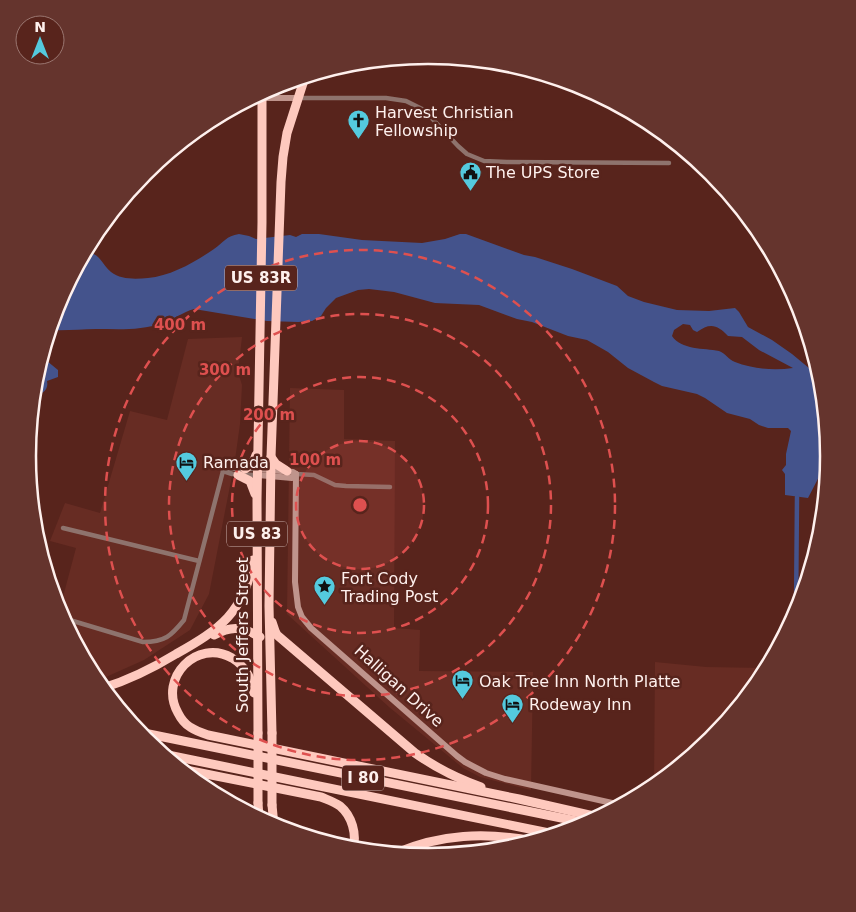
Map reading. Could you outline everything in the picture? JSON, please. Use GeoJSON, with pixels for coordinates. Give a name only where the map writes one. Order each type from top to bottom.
{"type":"FeatureCollection","features":[{"type":"Feature","properties":{"kind":"highway","name":"US 83"},"geometry":{"type":"LineString","coordinates":[[298,98],[302,85]]}},
{"type":"Feature","properties":{"kind":"highway","name":"South Jeffers Street"},"geometry":{"type":"LineString","coordinates":[[273,815],[269,606],[270,474],[280,182],[282,156],[289,124],[298,98]]}},
{"type":"Feature","properties":{"kind":"highway","name":"South Jeffers Street"},"geometry":{"type":"LineString","coordinates":[[258,809],[257,500],[262,222],[259,103]]}},
{"type":"Feature","properties":{"kind":"highway"},"geometry":{"type":"LineString","coordinates":[[257,500],[250,481],[241,472],[254,461],[258,445]]}},
{"type":"Feature","properties":{"kind":"highway"},"geometry":{"type":"LineString","coordinates":[[271,457],[276,464],[292,473]]}},
{"type":"Feature","properties":{"kind":"highway"},"geometry":{"type":"LineString","coordinates":[[164,661],[210,634],[226,620],[238,605],[252,569],[257,538]]}},
{"type":"Feature","properties":{"kind":"highway"},"geometry":{"type":"LineString","coordinates":[[269,606],[273,628],[278,635],[415,753],[432,765],[463,780],[519,799]]}},
{"type":"Feature","properties":{"kind":"highway"},"geometry":{"type":"LineString","coordinates":[[110,685],[140,674],[227,629],[234,628],[257,635],[265,643],[267,679],[270,692]]}},
{"type":"Feature","properties":{"kind":"highway"},"geometry":{"type":"LineString","coordinates":[[258,733],[254,691],[251,680],[237,661],[215,653],[193,658],[183,666],[174,683],[173,704],[183,721],[189,727],[198,731],[220,738],[586,814]]}},
{"type":"Feature","properties":{"kind":"highway","name":"I 80"},"geometry":{"type":"LineString","coordinates":[[153,735],[572,820]]}},
{"type":"Feature","properties":{"kind":"highway","name":"I 80"},"geometry":{"type":"LineString","coordinates":[[177,757],[540,831]]}},
{"type":"Feature","properties":{"kind":"highway"},"geometry":{"type":"LineString","coordinates":[[197,772],[322,798],[333,802],[341,807],[353,826],[355,840]]}},
{"type":"Feature","properties":{"kind":"highway"},"geometry":{"type":"LineString","coordinates":[[414,847],[437,840],[457,837],[494,835],[513,838]]}},
{"type":"Feature","properties":{"kind":"street"},"geometry":{"type":"LineString","coordinates":[[272,97],[386,98],[406,101],[424,110],[462,150],[484,161],[669,163]]}},
{"type":"Feature","properties":{"kind":"street"},"geometry":{"type":"LineString","coordinates":[[223,471],[233,469],[241,472],[258,472]]}},
{"type":"Feature","properties":{"kind":"street"},"geometry":{"type":"LineString","coordinates":[[223,471],[258,472],[292,478],[292,473],[314,475],[335,484],[346,486],[390,487]]}},
{"type":"Feature","properties":{"kind":"street"},"geometry":{"type":"LineString","coordinates":[[73,621],[138,641],[155,642],[173,633],[184,620],[223,471]]}},
{"type":"Feature","properties":{"kind":"street","name":"Halligan Drive"},"geometry":{"type":"LineString","coordinates":[[292,473],[296,598],[302,617],[311,628],[465,762],[486,773],[505,779],[610,802]]}},
{"type":"Feature","properties":{"kind":"street"},"geometry":{"type":"LineString","coordinates":[[63,528],[199,561]]}},
{"type":"Feature","properties":{"kind":"shaded area"},"geometry":{"type":"Polygon","coordinates":[[[242,337],[238,372],[242,385],[240,424],[235,460],[209,594],[190,630],[144,660],[105,678],[89,652],[63,598],[76,548],[50,541],[65,503],[100,513],[130,411],[167,420],[188,339],[242,337]]]}},
{"type":"Feature","properties":{"kind":"shaded area"},"geometry":{"type":"Polygon","coordinates":[[[290,388],[344,390],[344,439],[395,441],[394,628],[420,630],[419,671],[533,672],[531,790],[480,777],[463,768],[389,707],[287,614],[290,388]]]}},
{"type":"Feature","properties":{"kind":"shaded area"},"geometry":{"type":"Polygon","coordinates":[[[655,662],[706,667],[758,668],[723,714],[705,733],[686,751],[654,776],[655,662]]]}},
{"type":"Feature","properties":{"kind":"water"},"geometry":{"type":"Polygon","coordinates":[[[239,234],[256,239],[319,234],[362,240],[422,243],[466,234],[617,286],[628,296],[644,302],[677,310],[709,311],[735,308],[748,327],[772,340],[809,368],[819,430],[819,476],[808,498],[785,495],[785,474],[782,470],[786,465],[786,454],[791,431],[788,428],[768,428],[750,419],[727,413],[697,394],[662,386],[654,382],[628,368],[608,352],[587,340],[568,336],[479,305],[435,303],[394,292],[369,289],[358,290],[336,298],[321,316],[312,321],[267,321],[194,309],[154,326],[129,329],[57,330],[66,306],[93,254],[115,275],[134,279],[157,277],[182,268],[207,254],[228,238],[239,234]],[[683,324],[674,330],[672,336],[681,344],[693,348],[719,351],[733,361],[756,368],[793,368],[759,350],[742,337],[728,336],[717,327],[706,327],[697,332],[690,325],[683,324]]]}},
{"type":"Feature","properties":{"kind":"water"},"geometry":{"type":"Polygon","coordinates":[[[48,362],[58,370],[58,377],[47,381],[47,387],[42,392],[48,362]]]}},
{"type":"Feature","properties":{"kind":"waterway"},"geometry":{"type":"LineString","coordinates":[[796,589],[797,497]]}},
{"type":"Feature","properties":{"kind":"place","name":"Harvest Christian Fellowship"},"geometry":{"type":"Point","coordinates":[359,140]}},
{"type":"Feature","properties":{"kind":"place","name":"The UPS Store"},"geometry":{"type":"Point","coordinates":[470,191]}},
{"type":"Feature","properties":{"kind":"place","name":"Ramada"},"geometry":{"type":"Point","coordinates":[187,481]}},
{"type":"Feature","properties":{"kind":"place","name":"Fort Cody Trading Post"},"geometry":{"type":"Point","coordinates":[325,606]}},
{"type":"Feature","properties":{"kind":"place","name":"Oak Tree Inn North Platte"},"geometry":{"type":"Point","coordinates":[463,700]}},
{"type":"Feature","properties":{"kind":"place","name":"Rodeway Inn"},"geometry":{"type":"Point","coordinates":[513,723]}}]}
